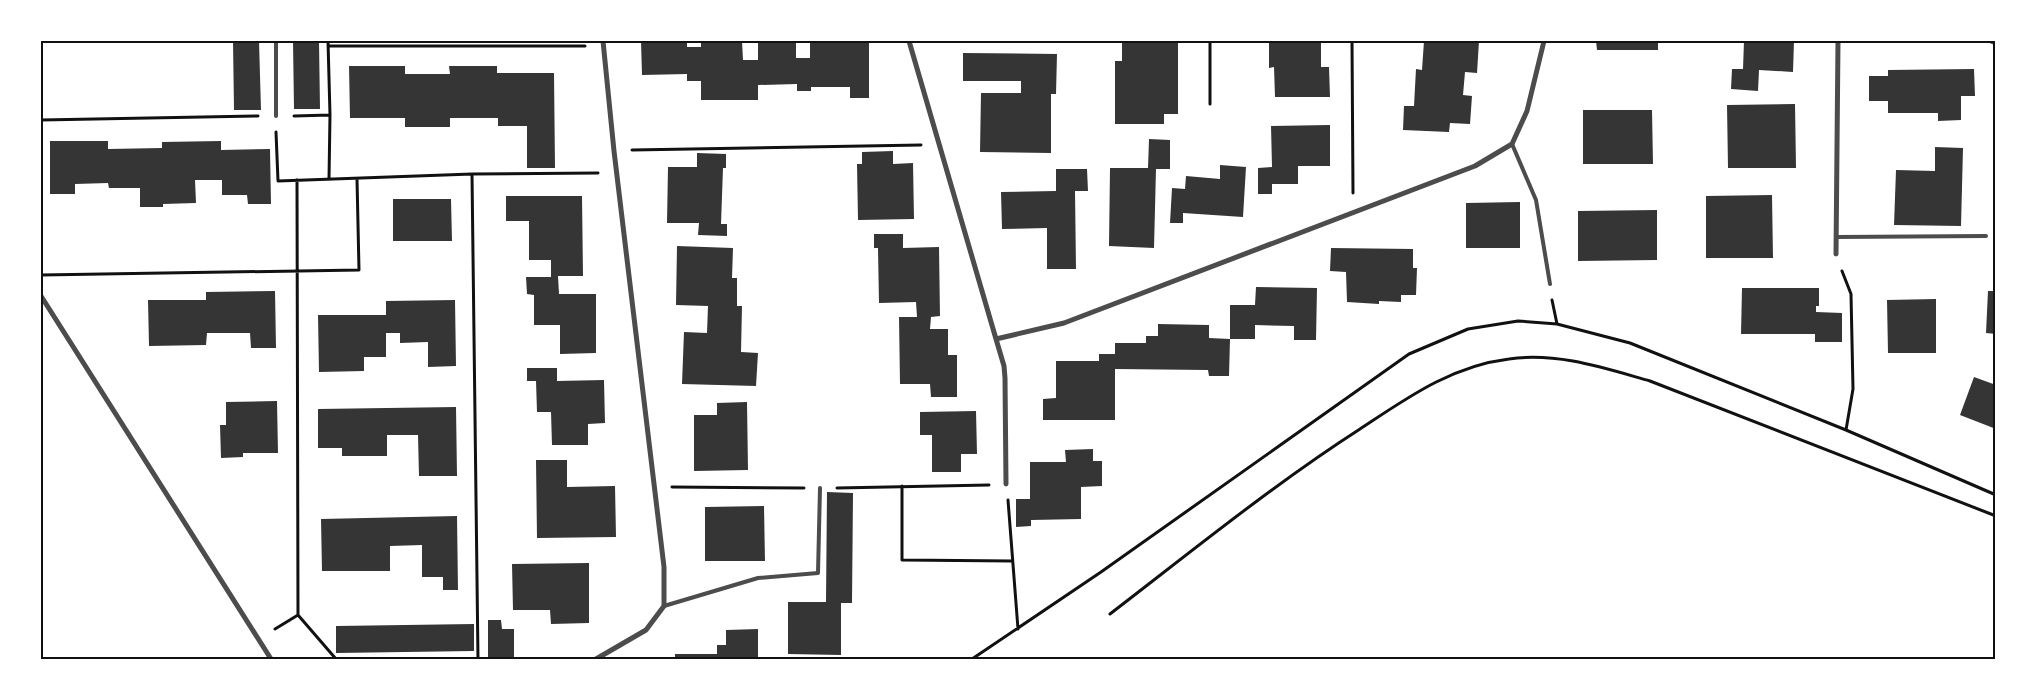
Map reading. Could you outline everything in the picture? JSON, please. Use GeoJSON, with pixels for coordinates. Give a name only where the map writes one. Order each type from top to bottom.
{"type":"FeatureCollection","features":[{"type":"Feature","properties":{"kind":"street"},"geometry":{"type":"LineString","coordinates":[[909,41],[1004,366],[1006,484]]}},
{"type":"Feature","properties":{"kind":"street"},"geometry":{"type":"LineString","coordinates":[[996,339],[1064,323],[1475,166],[1512,144],[1527,111],[1544,41]]}},
{"type":"Feature","properties":{"kind":"street"},"geometry":{"type":"LineString","coordinates":[[1836,254],[1838,41]]}},
{"type":"Feature","properties":{"kind":"street"},"geometry":{"type":"LineString","coordinates":[[1991,41],[1996,42]]}},
{"type":"Feature","properties":{"kind":"street"},"geometry":{"type":"LineString","coordinates":[[596,659],[646,630],[664,606],[664,567],[603,44]]}},
{"type":"Feature","properties":{"kind":"street"},"geometry":{"type":"LineString","coordinates":[[41,296],[271,659]]}},
{"type":"Feature","properties":{"kind":"lane"},"geometry":{"type":"LineString","coordinates":[[276,41],[276,116]]}},
{"type":"Feature","properties":{"kind":"lane"},"geometry":{"type":"LineString","coordinates":[[1512,144],[1536,200],[1550,284]]}},
{"type":"Feature","properties":{"kind":"lane"},"geometry":{"type":"LineString","coordinates":[[1836,237],[1986,236]]}},
{"type":"Feature","properties":{"kind":"lane"},"geometry":{"type":"LineString","coordinates":[[664,606],[758,578],[818,573],[820,488]]}},
{"type":"Feature","properties":{"kind":"path"},"geometry":{"type":"LineString","coordinates":[[328,41],[329,179]]}},
{"type":"Feature","properties":{"kind":"path"},"geometry":{"type":"LineString","coordinates":[[1210,41],[1210,104]]}},
{"type":"Feature","properties":{"kind":"path"},"geometry":{"type":"LineString","coordinates":[[1352,41],[1353,212]]}},
{"type":"Feature","properties":{"kind":"path"},"geometry":{"type":"LineString","coordinates":[[328,46],[603,44]]}},
{"type":"Feature","properties":{"kind":"path"},"geometry":{"type":"LineString","coordinates":[[41,120],[330,115]]}},
{"type":"Feature","properties":{"kind":"path"},"geometry":{"type":"LineString","coordinates":[[276,116],[278,181],[472,174],[617,172]]}},
{"type":"Feature","properties":{"kind":"path"},"geometry":{"type":"LineString","coordinates":[[614,151],[939,145]]}},
{"type":"Feature","properties":{"kind":"path"},"geometry":{"type":"LineString","coordinates":[[472,174],[478,659]]}},
{"type":"Feature","properties":{"kind":"path"},"geometry":{"type":"LineString","coordinates":[[41,275],[359,270],[357,179]]}},
{"type":"Feature","properties":{"kind":"path"},"geometry":{"type":"LineString","coordinates":[[297,180],[298,615],[336,659]]}},
{"type":"Feature","properties":{"kind":"path"},"geometry":{"type":"LineString","coordinates":[[1836,254],[1850,294],[1853,389],[1846,430]]}},
{"type":"Feature","properties":{"kind":"path"},"geometry":{"type":"LineString","coordinates":[[1550,284],[1557,324]]}},
{"type":"Feature","properties":{"kind":"path"},"geometry":{"type":"LineString","coordinates":[[972,659],[1018,629],[1409,354],[1468,329],[1518,321],[1557,324],[1630,343],[1846,430],[1996,495]]}},
{"type":"Feature","properties":{"kind":"path"},"geometry":{"type":"LineString","coordinates":[[1110,614],[1322,453],[1418,391],[1472,367],[1509,358],[1558,358],[1592,364],[1650,381],[1996,516]]}},
{"type":"Feature","properties":{"kind":"path"},"geometry":{"type":"LineString","coordinates":[[1006,484],[1018,629]]}},
{"type":"Feature","properties":{"kind":"path"},"geometry":{"type":"LineString","coordinates":[[902,486],[902,560],[1012,561]]}},
{"type":"Feature","properties":{"kind":"path"},"geometry":{"type":"LineString","coordinates":[[259,639],[298,615]]}},
{"type":"Feature","properties":{"kind":"building"},"geometry":{"type":"Polygon","coordinates":[[[233,41],[259,41],[261,110],[234,110],[233,41]]]}},
{"type":"Feature","properties":{"kind":"building"},"geometry":{"type":"Polygon","coordinates":[[[293,41],[319,41],[320,109],[294,109],[293,41]]]}},
{"type":"Feature","properties":{"kind":"building"},"geometry":{"type":"Polygon","coordinates":[[[641,41],[687,41],[687,47],[701,47],[701,41],[742,41],[743,60],[758,60],[758,41],[796,41],[796,58],[810,58],[810,41],[869,41],[869,98],[850,98],[850,87],[811,87],[811,91],[797,91],[797,84],[758,85],[758,100],[701,100],[701,81],[687,81],[687,74],[642,75],[641,41]]]}},
{"type":"Feature","properties":{"kind":"building"},"geometry":{"type":"Polygon","coordinates":[[[1122,41],[1178,41],[1178,114],[1164,114],[1164,124],[1115,124],[1115,61],[1122,61],[1122,41]]]}},
{"type":"Feature","properties":{"kind":"building"},"geometry":{"type":"Polygon","coordinates":[[[1269,41],[1321,41],[1321,67],[1329,67],[1330,97],[1275,97],[1274,67],[1269,68],[1269,41]]]}},
{"type":"Feature","properties":{"kind":"building"},"geometry":{"type":"Polygon","coordinates":[[[1424,41],[1479,41],[1477,73],[1465,72],[1463,95],[1472,96],[1470,124],[1450,123],[1449,132],[1403,130],[1404,106],[1414,106],[1416,69],[1422,70],[1424,41]]]}},
{"type":"Feature","properties":{"kind":"building"},"geometry":{"type":"Polygon","coordinates":[[[1596,41],[1658,41],[1658,50],[1597,50],[1596,41]]]}},
{"type":"Feature","properties":{"kind":"building"},"geometry":{"type":"Polygon","coordinates":[[[1744,41],[1794,41],[1793,72],[1759,70],[1758,91],[1731,89],[1732,69],[1743,69],[1744,41]]]}},
{"type":"Feature","properties":{"kind":"building"},"geometry":{"type":"Polygon","coordinates":[[[963,53],[1057,54],[1056,94],[1051,94],[1051,153],[980,152],[981,93],[1021,93],[1021,81],[963,81],[963,53]]]}},
{"type":"Feature","properties":{"kind":"building"},"geometry":{"type":"Polygon","coordinates":[[[349,66],[405,66],[405,74],[450,74],[449,66],[497,66],[497,73],[554,73],[555,168],[527,168],[527,126],[498,126],[498,118],[450,118],[450,127],[405,127],[405,118],[350,118],[349,66]]]}},
{"type":"Feature","properties":{"kind":"building"},"geometry":{"type":"Polygon","coordinates":[[[1974,69],[1975,96],[1961,96],[1961,120],[1938,121],[1938,113],[1888,113],[1888,101],[1869,101],[1869,76],[1888,76],[1888,70],[1974,69]]]}},
{"type":"Feature","properties":{"kind":"building"},"geometry":{"type":"Polygon","coordinates":[[[1795,104],[1796,168],[1728,168],[1727,105],[1795,104]]]}},
{"type":"Feature","properties":{"kind":"building"},"geometry":{"type":"Polygon","coordinates":[[[1583,110],[1652,110],[1653,164],[1583,164],[1583,110]]]}},
{"type":"Feature","properties":{"kind":"building"},"geometry":{"type":"Polygon","coordinates":[[[1330,125],[1330,166],[1298,166],[1298,184],[1272,184],[1272,194],[1258,194],[1258,168],[1272,167],[1271,126],[1330,125]]]}},
{"type":"Feature","properties":{"kind":"building"},"geometry":{"type":"Polygon","coordinates":[[[1149,139],[1170,140],[1170,169],[1156,169],[1154,248],[1109,246],[1110,168],[1148,168],[1149,139]]]}},
{"type":"Feature","properties":{"kind":"building"},"geometry":{"type":"Polygon","coordinates":[[[50,141],[108,141],[108,149],[162,148],[162,142],[221,141],[221,150],[270,149],[271,204],[248,204],[247,195],[222,195],[222,180],[195,180],[196,203],[163,204],[163,207],[140,207],[140,188],[109,188],[108,183],[75,184],[75,194],[50,194],[50,141]]]}},
{"type":"Feature","properties":{"kind":"building"},"geometry":{"type":"Polygon","coordinates":[[[1935,147],[1963,148],[1961,226],[1894,225],[1896,170],[1935,171],[1935,147]]]}},
{"type":"Feature","properties":{"kind":"building"},"geometry":{"type":"Polygon","coordinates":[[[893,151],[893,164],[913,163],[914,219],[858,220],[857,164],[862,164],[862,152],[893,151]]]}},
{"type":"Feature","properties":{"kind":"building"},"geometry":{"type":"Polygon","coordinates":[[[697,153],[726,154],[726,168],[723,168],[721,224],[727,224],[727,236],[698,235],[699,223],[667,223],[668,167],[697,167],[697,153]]]}},
{"type":"Feature","properties":{"kind":"building"},"geometry":{"type":"Polygon","coordinates":[[[1220,165],[1246,167],[1243,217],[1183,213],[1183,223],[1170,223],[1172,188],[1185,189],[1186,176],[1220,179],[1220,165]]]}},
{"type":"Feature","properties":{"kind":"building"},"geometry":{"type":"Polygon","coordinates":[[[1056,169],[1087,169],[1088,191],[1075,191],[1076,269],[1047,269],[1047,228],[1002,229],[1001,192],[1056,191],[1056,169]]]}},
{"type":"Feature","properties":{"kind":"building"},"geometry":{"type":"Polygon","coordinates":[[[1772,195],[1773,258],[1706,258],[1706,196],[1772,195]]]}},
{"type":"Feature","properties":{"kind":"building"},"geometry":{"type":"Polygon","coordinates":[[[506,196],[582,196],[583,276],[558,276],[559,294],[596,294],[596,353],[560,354],[560,325],[534,325],[534,295],[527,294],[526,277],[551,277],[551,260],[529,260],[529,221],[506,221],[506,196]]]}},
{"type":"Feature","properties":{"kind":"building"},"geometry":{"type":"Polygon","coordinates":[[[393,199],[451,199],[452,241],[393,241],[393,199]]]}},
{"type":"Feature","properties":{"kind":"building"},"geometry":{"type":"Polygon","coordinates":[[[1520,202],[1520,248],[1466,248],[1466,203],[1520,202]]]}},
{"type":"Feature","properties":{"kind":"building"},"geometry":{"type":"Polygon","coordinates":[[[1657,210],[1657,260],[1578,261],[1578,211],[1657,210]]]}},
{"type":"Feature","properties":{"kind":"building"},"geometry":{"type":"Polygon","coordinates":[[[874,234],[903,234],[903,248],[939,247],[940,316],[931,317],[930,329],[948,329],[948,355],[957,355],[957,397],[931,397],[930,384],[900,384],[899,317],[917,317],[916,302],[879,303],[878,248],[874,248],[874,234]]]}},
{"type":"Feature","properties":{"kind":"building"},"geometry":{"type":"Polygon","coordinates":[[[677,246],[733,248],[732,278],[737,278],[737,306],[742,306],[741,352],[758,353],[756,386],[682,384],[684,332],[707,333],[708,306],[676,305],[677,246]]]}},
{"type":"Feature","properties":{"kind":"building"},"geometry":{"type":"Polygon","coordinates":[[[1331,248],[1413,249],[1413,268],[1417,268],[1416,295],[1401,295],[1401,302],[1379,301],[1379,304],[1347,302],[1346,272],[1330,271],[1331,248]]]}},
{"type":"Feature","properties":{"kind":"building"},"geometry":{"type":"Polygon","coordinates":[[[1256,287],[1317,288],[1316,340],[1294,340],[1294,326],[1255,325],[1255,339],[1230,339],[1230,305],[1255,305],[1256,287]]]}},
{"type":"Feature","properties":{"kind":"building"},"geometry":{"type":"Polygon","coordinates":[[[1742,288],[1819,288],[1819,306],[1816,306],[1816,312],[1842,313],[1842,342],[1815,342],[1815,334],[1741,334],[1742,288]]]}},
{"type":"Feature","properties":{"kind":"building"},"geometry":{"type":"Polygon","coordinates":[[[275,291],[276,348],[251,348],[250,333],[207,333],[206,345],[149,346],[148,300],[206,300],[206,292],[275,291]]]}},
{"type":"Feature","properties":{"kind":"building"},"geometry":{"type":"Polygon","coordinates":[[[1988,291],[1996,291],[1996,334],[1986,333],[1988,291]]]}},
{"type":"Feature","properties":{"kind":"building"},"geometry":{"type":"Polygon","coordinates":[[[1936,299],[1936,353],[1888,353],[1887,300],[1936,299]]]}},
{"type":"Feature","properties":{"kind":"building"},"geometry":{"type":"Polygon","coordinates":[[[455,300],[456,366],[428,367],[428,342],[400,343],[400,333],[386,333],[386,357],[364,357],[364,371],[319,372],[318,315],[386,315],[386,301],[455,300]]]}},
{"type":"Feature","properties":{"kind":"building"},"geometry":{"type":"Polygon","coordinates":[[[1158,324],[1209,325],[1209,338],[1230,339],[1229,376],[1209,376],[1208,370],[1115,369],[1115,420],[1043,420],[1043,399],[1056,398],[1056,361],[1099,361],[1099,354],[1115,354],[1115,343],[1146,343],[1146,336],[1158,336],[1158,324]]]}},
{"type":"Feature","properties":{"kind":"building"},"geometry":{"type":"Polygon","coordinates":[[[527,368],[557,368],[557,381],[604,380],[605,423],[588,424],[588,445],[552,445],[551,412],[537,412],[536,381],[527,381],[527,368]]]}},
{"type":"Feature","properties":{"kind":"building"},"geometry":{"type":"Polygon","coordinates":[[[1974,377],[1996,385],[1996,429],[1960,415],[1974,377]]]}},
{"type":"Feature","properties":{"kind":"building"},"geometry":{"type":"Polygon","coordinates":[[[277,401],[278,453],[243,453],[243,457],[221,458],[220,425],[226,425],[226,402],[277,401]]]}},
{"type":"Feature","properties":{"kind":"building"},"geometry":{"type":"Polygon","coordinates":[[[747,402],[748,470],[694,471],[694,415],[717,415],[717,403],[747,402]]]}},
{"type":"Feature","properties":{"kind":"building"},"geometry":{"type":"Polygon","coordinates":[[[456,407],[457,476],[419,476],[418,435],[387,435],[387,456],[342,456],[342,448],[318,448],[318,409],[456,407]]]}},
{"type":"Feature","properties":{"kind":"building"},"geometry":{"type":"Polygon","coordinates":[[[976,411],[977,454],[961,454],[961,472],[932,472],[932,435],[920,435],[920,412],[976,411]]]}},
{"type":"Feature","properties":{"kind":"building"},"geometry":{"type":"Polygon","coordinates":[[[1093,449],[1093,461],[1102,461],[1102,486],[1081,487],[1081,519],[1031,520],[1031,526],[1016,527],[1016,499],[1030,499],[1030,462],[1066,462],[1065,450],[1093,449]]]}},
{"type":"Feature","properties":{"kind":"building"},"geometry":{"type":"Polygon","coordinates":[[[536,460],[567,460],[567,487],[615,486],[616,537],[537,538],[536,460]]]}},
{"type":"Feature","properties":{"kind":"building"},"geometry":{"type":"Polygon","coordinates":[[[827,492],[853,493],[852,603],[841,603],[841,655],[788,654],[788,602],[826,602],[827,492]]]}},
{"type":"Feature","properties":{"kind":"building"},"geometry":{"type":"Polygon","coordinates":[[[764,506],[765,561],[705,561],[705,507],[764,506]]]}},
{"type":"Feature","properties":{"kind":"building"},"geometry":{"type":"Polygon","coordinates":[[[457,516],[458,590],[443,590],[443,577],[422,577],[422,545],[390,546],[390,571],[322,571],[321,519],[457,516]]]}},
{"type":"Feature","properties":{"kind":"building"},"geometry":{"type":"Polygon","coordinates":[[[589,563],[589,623],[551,624],[550,610],[513,610],[512,564],[589,563]]]}},
{"type":"Feature","properties":{"kind":"building"},"geometry":{"type":"Polygon","coordinates":[[[488,620],[501,620],[502,629],[514,629],[514,657],[488,657],[488,620]]]}},
{"type":"Feature","properties":{"kind":"building"},"geometry":{"type":"Polygon","coordinates":[[[474,624],[474,651],[336,653],[336,626],[474,624]]]}},
{"type":"Feature","properties":{"kind":"building"},"geometry":{"type":"Polygon","coordinates":[[[758,629],[758,659],[675,659],[675,654],[717,654],[717,645],[726,645],[726,630],[758,629]]]}}]}
